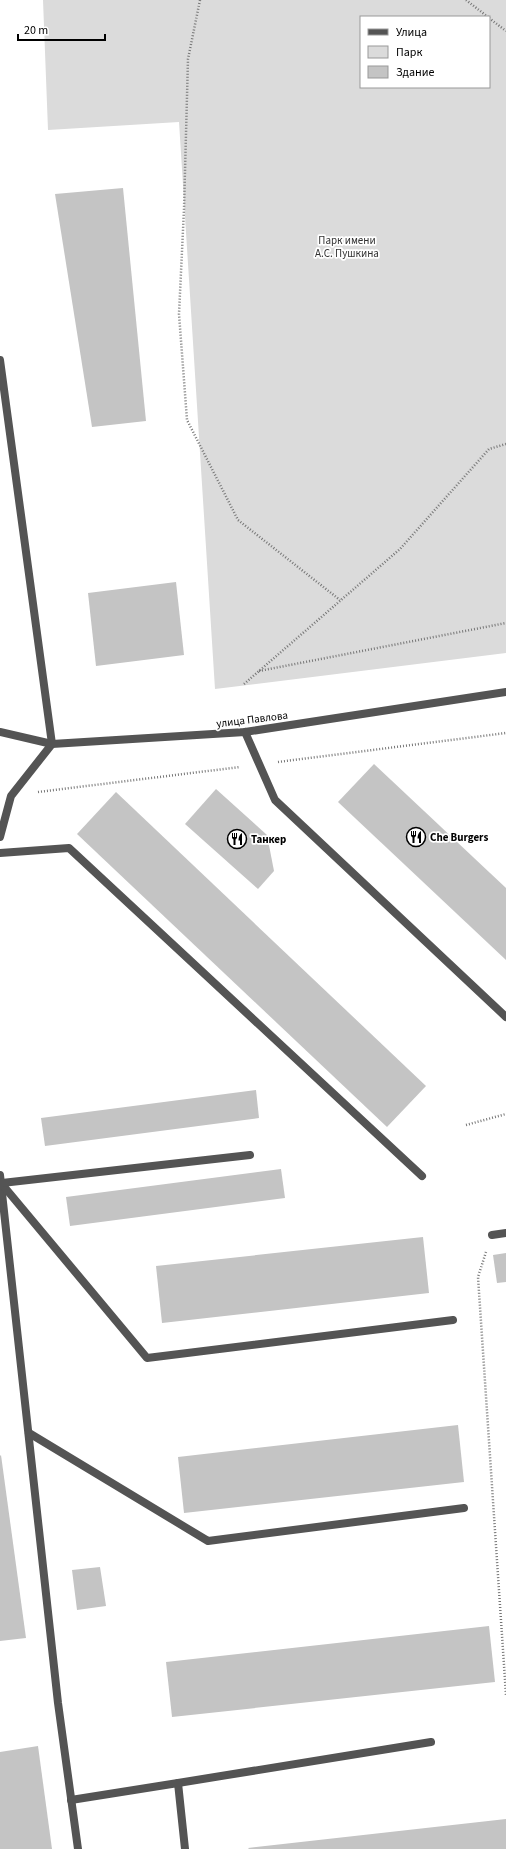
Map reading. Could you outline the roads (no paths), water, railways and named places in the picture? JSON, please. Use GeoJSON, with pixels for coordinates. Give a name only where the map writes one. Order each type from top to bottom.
{"type":"FeatureCollection","features":[{"type":"Feature","properties":{"kind":"street"},"geometry":{"type":"LineString","coordinates":[[0,360],[52,744],[11,796],[0,837]]}},
{"type":"Feature","properties":{"kind":"street","name":"улица Павлова"},"geometry":{"type":"LineString","coordinates":[[0,732],[52,744],[245,732],[506,692]]}},
{"type":"Feature","properties":{"kind":"street"},"geometry":{"type":"LineString","coordinates":[[245,732],[275,800],[506,1017]]}},
{"type":"Feature","properties":{"kind":"street"},"geometry":{"type":"LineString","coordinates":[[0,853],[70,848],[422,1176]]}},
{"type":"Feature","properties":{"kind":"street"},"geometry":{"type":"LineString","coordinates":[[1,1180],[250,1155]]}},
{"type":"Feature","properties":{"kind":"street"},"geometry":{"type":"LineString","coordinates":[[1,1180],[147,1358],[453,1320]]}},
{"type":"Feature","properties":{"kind":"street"},"geometry":{"type":"LineString","coordinates":[[1,1180],[58,1703],[78,1849]]}},
{"type":"Feature","properties":{"kind":"street"},"geometry":{"type":"LineString","coordinates":[[492,1235],[506,1233]]}},
{"type":"Feature","properties":{"kind":"street"},"geometry":{"type":"LineString","coordinates":[[29,1433],[208,1541],[464,1508]]}},
{"type":"Feature","properties":{"kind":"street"},"geometry":{"type":"LineString","coordinates":[[71,1800],[432,1742]]}},
{"type":"Feature","properties":{"kind":"street"},"geometry":{"type":"LineString","coordinates":[[178,1783],[185,1849]]}},
{"type":"Feature","properties":{"kind":"place","name":"Che Burgers"},"geometry":{"type":"Point","coordinates":[416,837]}},
{"type":"Feature","properties":{"kind":"place","name":"Танкер"},"geometry":{"type":"Point","coordinates":[237,839]}},
{"type":"Feature","properties":{"kind":"park label","name":"Парк имени А.С. Пушкина"},"geometry":{"type":"Point","coordinates":[347,246]}}]}
